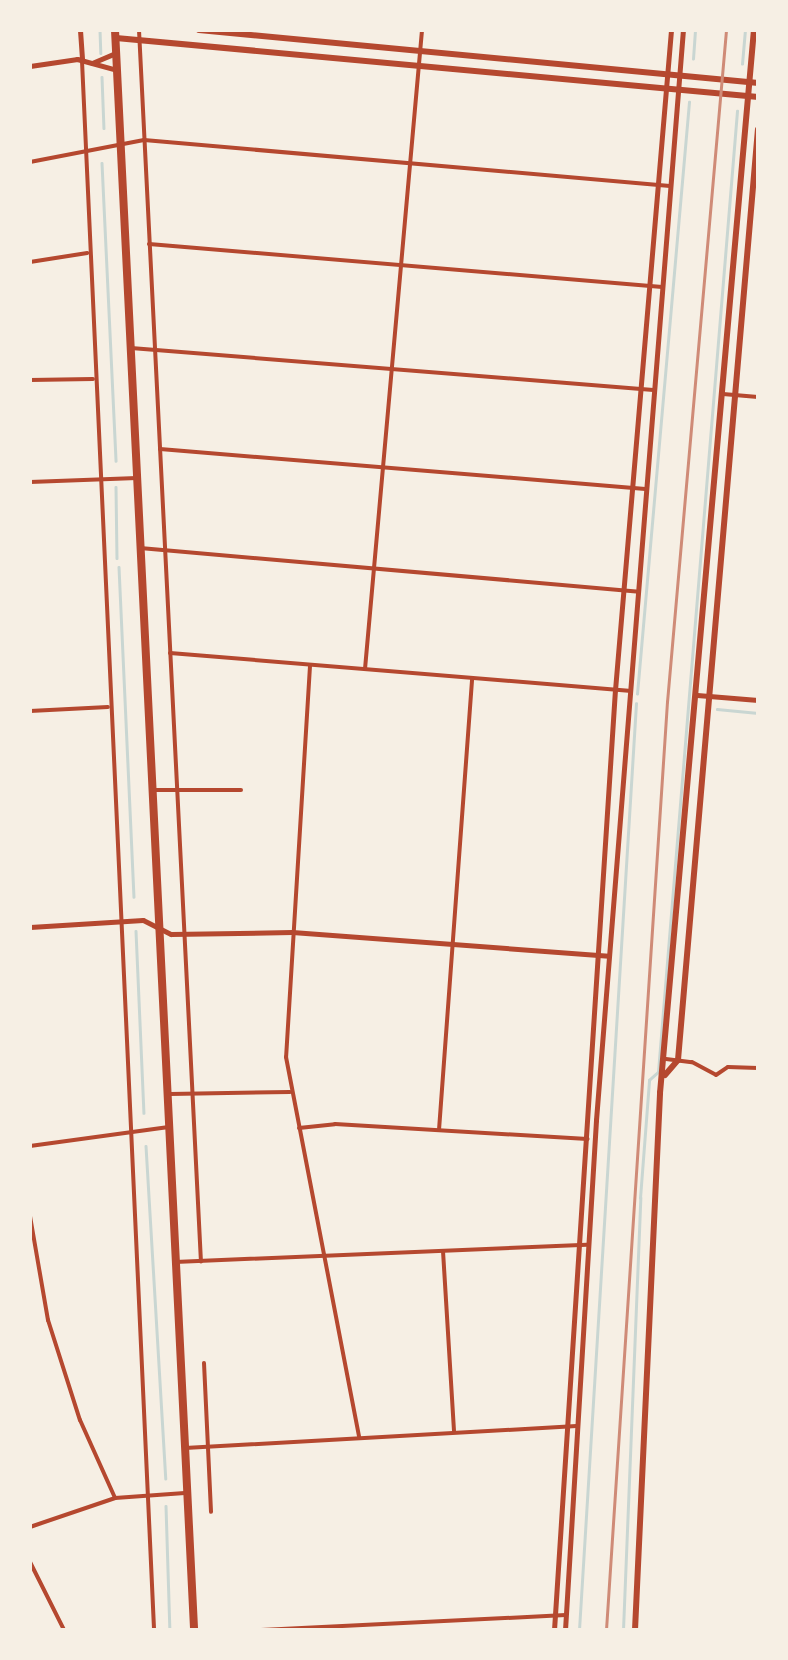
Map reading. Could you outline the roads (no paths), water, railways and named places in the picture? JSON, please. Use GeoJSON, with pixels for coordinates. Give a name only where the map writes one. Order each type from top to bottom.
{"type":"FeatureCollection","features":[{"type":"Feature","properties":{"kind":"main road"},"geometry":{"type":"LineString","coordinates":[[199,30],[754,82]]}},
{"type":"Feature","properties":{"kind":"main road"},"geometry":{"type":"LineString","coordinates":[[635,1630],[668,1022],[748,95],[754,82],[754,30]]}},
{"type":"Feature","properties":{"kind":"main road"},"geometry":{"type":"LineString","coordinates":[[194,1630],[116,34],[139,40],[679,86],[758,97]]}},
{"type":"Feature","properties":{"kind":"main road"},"geometry":{"type":"LineString","coordinates":[[664,1076],[678,1060],[758,129]]}},
{"type":"Feature","properties":{"kind":"main road"},"geometry":{"type":"LineString","coordinates":[[668,1022],[681,1024]]}},
{"type":"Feature","properties":{"kind":"street"},"geometry":{"type":"LineString","coordinates":[[80,30],[97,479],[154,1630]]}},
{"type":"Feature","properties":{"kind":"street"},"geometry":{"type":"LineString","coordinates":[[138,30],[202,1261]]}},
{"type":"Feature","properties":{"kind":"street"},"geometry":{"type":"LineString","coordinates":[[365,669],[422,30]]}},
{"type":"Feature","properties":{"kind":"street"},"geometry":{"type":"LineString","coordinates":[[554,1630],[582,1138],[614,690],[672,30]]}},
{"type":"Feature","properties":{"kind":"street"},"geometry":{"type":"LineString","coordinates":[[565,1630],[586,1245],[683,30]]}},
{"type":"Feature","properties":{"kind":"street"},"geometry":{"type":"LineString","coordinates":[[92,63],[116,53]]}},
{"type":"Feature","properties":{"kind":"street"},"geometry":{"type":"LineString","coordinates":[[30,66],[82,60],[117,70]]}},
{"type":"Feature","properties":{"kind":"street"},"geometry":{"type":"LineString","coordinates":[[30,162],[121,148],[144,140],[670,186]]}},
{"type":"Feature","properties":{"kind":"street"},"geometry":{"type":"LineString","coordinates":[[149,244],[662,287]]}},
{"type":"Feature","properties":{"kind":"street"},"geometry":{"type":"LineString","coordinates":[[30,262],[87,253]]}},
{"type":"Feature","properties":{"kind":"street"},"geometry":{"type":"LineString","coordinates":[[131,348],[653,390]]}},
{"type":"Feature","properties":{"kind":"street"},"geometry":{"type":"LineString","coordinates":[[30,380],[93,378]]}},
{"type":"Feature","properties":{"kind":"street"},"geometry":{"type":"LineString","coordinates":[[723,394],[758,397]]}},
{"type":"Feature","properties":{"kind":"street"},"geometry":{"type":"LineString","coordinates":[[160,450],[645,490]]}},
{"type":"Feature","properties":{"kind":"street"},"geometry":{"type":"LineString","coordinates":[[30,482],[137,478]]}},
{"type":"Feature","properties":{"kind":"street"},"geometry":{"type":"LineString","coordinates":[[140,548],[636,592]]}},
{"type":"Feature","properties":{"kind":"street"},"geometry":{"type":"LineString","coordinates":[[170,652],[628,691]]}},
{"type":"Feature","properties":{"kind":"street"},"geometry":{"type":"LineString","coordinates":[[310,666],[292,932],[290,1092],[328,1256],[359,1437]]}},
{"type":"Feature","properties":{"kind":"street"},"geometry":{"type":"LineString","coordinates":[[439,1130],[472,678]]}},
{"type":"Feature","properties":{"kind":"street"},"geometry":{"type":"LineString","coordinates":[[697,694],[758,700]]}},
{"type":"Feature","properties":{"kind":"street"},"geometry":{"type":"LineString","coordinates":[[30,710],[108,707]]}},
{"type":"Feature","properties":{"kind":"street"},"geometry":{"type":"LineString","coordinates":[[152,790],[241,790]]}},
{"type":"Feature","properties":{"kind":"street"},"geometry":{"type":"LineString","coordinates":[[30,927],[143,920],[185,934],[292,932],[608,956]]}},
{"type":"Feature","properties":{"kind":"street"},"geometry":{"type":"LineString","coordinates":[[666,1059],[716,1075],[728,1066],[758,1068]]}},
{"type":"Feature","properties":{"kind":"street"},"geometry":{"type":"LineString","coordinates":[[167,1094],[290,1092]]}},
{"type":"Feature","properties":{"kind":"street"},"geometry":{"type":"LineString","coordinates":[[30,1146],[169,1128]]}},
{"type":"Feature","properties":{"kind":"street"},"geometry":{"type":"LineString","coordinates":[[299,1128],[439,1130],[594,1139]]}},
{"type":"Feature","properties":{"kind":"street"},"geometry":{"type":"LineString","coordinates":[[30,1216],[52,1335],[115,1498]]}},
{"type":"Feature","properties":{"kind":"street"},"geometry":{"type":"LineString","coordinates":[[175,1262],[586,1245]]}},
{"type":"Feature","properties":{"kind":"street"},"geometry":{"type":"LineString","coordinates":[[444,1251],[454,1432]]}},
{"type":"Feature","properties":{"kind":"street"},"geometry":{"type":"LineString","coordinates":[[204,1363],[211,1512]]}},
{"type":"Feature","properties":{"kind":"street"},"geometry":{"type":"LineString","coordinates":[[185,1448],[576,1426]]}},
{"type":"Feature","properties":{"kind":"street"},"geometry":{"type":"LineString","coordinates":[[30,1527],[115,1498],[187,1493]]}},
{"type":"Feature","properties":{"kind":"street"},"geometry":{"type":"LineString","coordinates":[[30,1562],[64,1630]]}},
{"type":"Feature","properties":{"kind":"street"},"geometry":{"type":"LineString","coordinates":[[261,1630],[566,1615]]}},
{"type":"Feature","properties":{"kind":"waterway"},"geometry":{"type":"LineString","coordinates":[[100,30],[101,53]]}},
{"type":"Feature","properties":{"kind":"waterway"},"geometry":{"type":"LineString","coordinates":[[693,59],[695,30]]}},
{"type":"Feature","properties":{"kind":"waterway"},"geometry":{"type":"LineString","coordinates":[[742,64],[745,30]]}},
{"type":"Feature","properties":{"kind":"waterway"},"geometry":{"type":"LineString","coordinates":[[102,77],[104,128]]}},
{"type":"Feature","properties":{"kind":"waterway"},"geometry":{"type":"LineString","coordinates":[[637,694],[689,102]]}},
{"type":"Feature","properties":{"kind":"waterway"},"geometry":{"type":"LineString","coordinates":[[623,1630],[640,1198],[649,1080],[658,1072],[737,111]]}},
{"type":"Feature","properties":{"kind":"waterway"},"geometry":{"type":"LineString","coordinates":[[102,163],[116,461]]}},
{"type":"Feature","properties":{"kind":"waterway"},"geometry":{"type":"LineString","coordinates":[[116,487],[117,558]]}},
{"type":"Feature","properties":{"kind":"waterway"},"geometry":{"type":"LineString","coordinates":[[119,567],[134,897]]}},
{"type":"Feature","properties":{"kind":"waterway"},"geometry":{"type":"LineString","coordinates":[[579,1630],[636,704]]}},
{"type":"Feature","properties":{"kind":"waterway"},"geometry":{"type":"LineString","coordinates":[[717,709],[758,713]]}},
{"type":"Feature","properties":{"kind":"waterway"},"geometry":{"type":"LineString","coordinates":[[136,931],[144,1113]]}},
{"type":"Feature","properties":{"kind":"waterway"},"geometry":{"type":"LineString","coordinates":[[146,1146],[166,1478]]}},
{"type":"Feature","properties":{"kind":"waterway"},"geometry":{"type":"LineString","coordinates":[[166,1506],[170,1630]]}},
{"type":"Feature","properties":{"kind":"railway"},"geometry":{"type":"LineString","coordinates":[[606,1630],[667,702],[726,30]]}}]}
